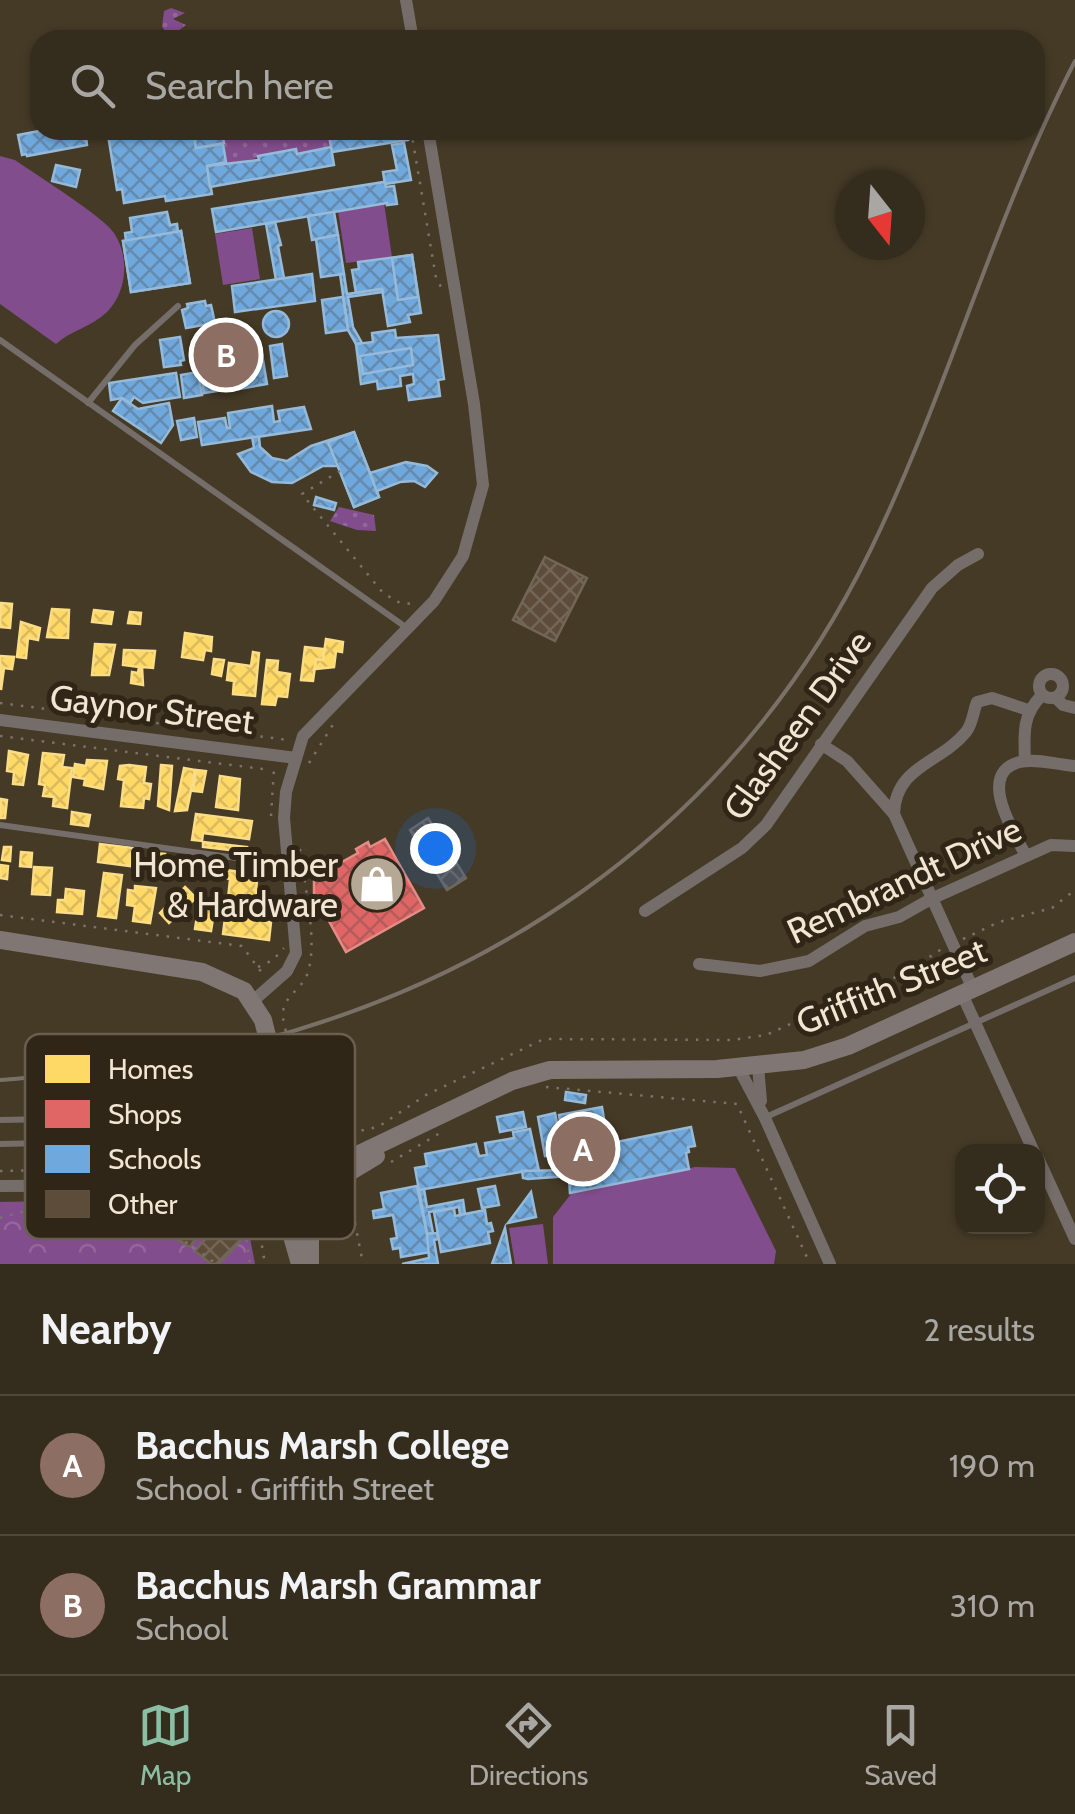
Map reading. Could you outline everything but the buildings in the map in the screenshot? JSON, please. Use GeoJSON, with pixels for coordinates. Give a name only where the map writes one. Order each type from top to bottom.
{"type":"FeatureCollection","features":[{"type":"Feature","properties":{"kind":"street"},"geometry":{"type":"LineString","coordinates":[[406,0],[411,30]]}},
{"type":"Feature","properties":{"kind":"street"},"geometry":{"type":"LineString","coordinates":[[253,1001],[287,971],[296,953],[287,865],[286,792],[301,764],[303,736],[403,626],[434,601],[462,556],[483,485],[474,404],[430,140]]}},
{"type":"Feature","properties":{"kind":"street","name":"Glasheen Drive"},"geometry":{"type":"LineString","coordinates":[[645,911],[754,838],[932,588],[958,565],[978,554]]}},
{"type":"Feature","properties":{"kind":"street"},"geometry":{"type":"LineString","coordinates":[[1025,760],[1028,710],[1049,696],[1075,708]]}},
{"type":"Feature","properties":{"kind":"street"},"geometry":{"type":"LineString","coordinates":[[894,814],[894,796],[906,779],[968,730],[977,702],[984,698],[1028,710]]}},
{"type":"Feature","properties":{"kind":"street","name":"Gaynor Street"},"geometry":{"type":"LineString","coordinates":[[0,720],[278,756],[301,764]]}},
{"type":"Feature","properties":{"kind":"street"},"geometry":{"type":"LineString","coordinates":[[821,744],[847,761],[894,814],[952,944],[974,1021],[1031,1144]]}},
{"type":"Feature","properties":{"kind":"street"},"geometry":{"type":"LineString","coordinates":[[1026,856],[998,800],[1003,777],[1016,762],[1025,760],[1075,766]]}},
{"type":"Feature","properties":{"kind":"street","name":"Rembrandt Drive"},"geometry":{"type":"LineString","coordinates":[[699,964],[760,971],[790,967],[815,958],[864,926],[899,917],[1026,856],[1051,846],[1075,846]]}},
{"type":"Feature","properties":{"kind":"street"},"geometry":{"type":"LineString","coordinates":[[0,940],[202,972],[230,982],[253,1001],[266,1034]]}},
{"type":"Feature","properties":{"kind":"street","name":"Griffith Street"},"geometry":{"type":"LineString","coordinates":[[355,1155],[532,1074],[569,1068],[738,1067],[804,1060],[848,1046],[1075,942]]}},
{"type":"Feature","properties":{"kind":"street"},"geometry":{"type":"LineString","coordinates":[[758,1066],[765,1118]]}},
{"type":"Feature","properties":{"kind":"street"},"geometry":{"type":"LineString","coordinates":[[738,1067],[830,1264]]}},
{"type":"Feature","properties":{"kind":"street","name":"Griffith Street"},"geometry":{"type":"LineString","coordinates":[[355,1173],[490,1092]]}},
{"type":"Feature","properties":{"kind":"street"},"geometry":{"type":"LineString","coordinates":[[1045,1174],[1075,1239]]}},
{"type":"Feature","properties":{"kind":"street"},"geometry":{"type":"LineString","coordinates":[[292,1239],[300,1264]]}},
{"type":"Feature","properties":{"kind":"street"},"geometry":{"type":"LineString","coordinates":[[310,1264],[312,1239]]}},
{"type":"Feature","properties":{"kind":"lane"},"geometry":{"type":"LineString","coordinates":[[88,403],[135,345],[178,306]]}},
{"type":"Feature","properties":{"kind":"lane"},"geometry":{"type":"LineString","coordinates":[[0,340],[403,626]]}},
{"type":"Feature","properties":{"kind":"lane"},"geometry":{"type":"LineString","coordinates":[[0,825],[287,865]]}},
{"type":"Feature","properties":{"kind":"lane","name":"Griffith Street"},"geometry":{"type":"LineString","coordinates":[[765,1118],[1075,978]]}},
{"type":"Feature","properties":{"kind":"lane"},"geometry":{"type":"LineString","coordinates":[[0,1120],[25,1120]]}},
{"type":"Feature","properties":{"kind":"lane"},"geometry":{"type":"LineString","coordinates":[[0,1144],[25,1143]]}},
{"type":"Feature","properties":{"kind":"path"},"geometry":{"type":"LineString","coordinates":[[413,140],[436,278],[445,294]]}},
{"type":"Feature","properties":{"kind":"path"},"geometry":{"type":"LineString","coordinates":[[340,471],[302,494],[382,594],[400,603],[417,604],[403,626]]}},
{"type":"Feature","properties":{"kind":"path"},"geometry":{"type":"LineString","coordinates":[[0,703],[289,740],[274,770],[272,828]]}},
{"type":"Feature","properties":{"kind":"path"},"geometry":{"type":"LineString","coordinates":[[301,764],[340,714]]}},
{"type":"Feature","properties":{"kind":"path"},"geometry":{"type":"LineString","coordinates":[[0,736],[274,770]]}},
{"type":"Feature","properties":{"kind":"path"},"geometry":{"type":"LineString","coordinates":[[288,1034],[282,1015],[286,1000],[306,978],[312,945],[299,843]]}},
{"type":"Feature","properties":{"kind":"path"},"geometry":{"type":"LineString","coordinates":[[355,1131],[381,1125],[426,1095],[544,1039],[732,1040],[766,1034],[907,972],[952,944],[999,922],[1052,908],[1075,890]]}},
{"type":"Feature","properties":{"kind":"path"},"geometry":{"type":"LineString","coordinates":[[0,915],[242,946],[286,1000]]}},
{"type":"Feature","properties":{"kind":"path"},"geometry":{"type":"LineString","coordinates":[[258,967],[273,960],[284,948],[287,936]]}},
{"type":"Feature","properties":{"kind":"path"},"geometry":{"type":"LineString","coordinates":[[531,1085],[737,1104],[810,1264]]}},
{"type":"Feature","properties":{"kind":"path"},"geometry":{"type":"LineString","coordinates":[[388,1164],[438,1134]]}},
{"type":"Feature","properties":{"kind":"path"},"geometry":{"type":"LineString","coordinates":[[0,1170],[25,1169]]}},
{"type":"Feature","properties":{"kind":"path"},"geometry":{"type":"LineString","coordinates":[[0,1218],[25,1211]]}},
{"type":"Feature","properties":{"kind":"path"},"geometry":{"type":"LineString","coordinates":[[355,1222],[363,1264]]}},
{"type":"Feature","properties":{"kind":"path"},"geometry":{"type":"LineString","coordinates":[[182,1239],[216,1264]]}},
{"type":"Feature","properties":{"kind":"path"},"geometry":{"type":"LineString","coordinates":[[246,1239],[250,1264]]}},
{"type":"Feature","properties":{"kind":"path"},"geometry":{"type":"LineString","coordinates":[[260,1239],[265,1264]]}},
{"type":"Feature","properties":{"kind":"green space"},"geometry":{"type":"Polygon","coordinates":[[[171,8],[185,13],[173,19],[186,25],[179,30],[164,30],[164,11],[171,8]]]}},
{"type":"Feature","properties":{"kind":"green space"},"geometry":{"type":"Polygon","coordinates":[[[223,140],[330,140],[331,147],[297,154],[295,149],[227,165],[223,140]]]}},
{"type":"Feature","properties":{"kind":"green space"},"geometry":{"type":"Polygon","coordinates":[[[0,156],[15,160],[68,196],[108,226],[119,242],[124,274],[114,304],[101,317],[56,344],[0,304],[0,156]]]}},
{"type":"Feature","properties":{"kind":"green space"},"geometry":{"type":"Polygon","coordinates":[[[384,203],[392,257],[346,263],[338,211],[384,203]]]}},
{"type":"Feature","properties":{"kind":"green space"},"geometry":{"type":"Polygon","coordinates":[[[252,228],[260,279],[223,285],[215,234],[252,228]]]}},
{"type":"Feature","properties":{"kind":"green space"},"geometry":{"type":"Polygon","coordinates":[[[339,507],[374,515],[376,531],[357,530],[330,521],[339,507]]]}},
{"type":"Feature","properties":{"kind":"green space"},"geometry":{"type":"Polygon","coordinates":[[[695,1167],[735,1168],[776,1251],[774,1264],[553,1264],[553,1217],[571,1194],[695,1167]]]}},
{"type":"Feature","properties":{"kind":"green space"},"geometry":{"type":"Polygon","coordinates":[[[25,1201],[25,1239],[250,1239],[255,1264],[0,1264],[0,1202],[25,1201]]]}},
{"type":"Feature","properties":{"kind":"green space"},"geometry":{"type":"Polygon","coordinates":[[[543,1224],[548,1264],[515,1264],[509,1228],[543,1224]]]}},
{"type":"Feature","properties":{"kind":"railway"},"geometry":{"type":"LineString","coordinates":[[1045,123],[1075,61]]}},
{"type":"Feature","properties":{"kind":"railway"},"geometry":{"type":"LineString","coordinates":[[284,1034],[388,998],[488,950],[582,892],[668,822],[745,743],[813,652],[870,551],[924,429],[1038,140]]}},
{"type":"Feature","properties":{"kind":"railway"},"geometry":{"type":"LineString","coordinates":[[0,1080],[25,1078]]}},
{"type":"Feature","properties":{"kind":"place","name":"Bacchus Marsh Grammar"},"geometry":{"type":"Point","coordinates":[226,355]}},
{"type":"Feature","properties":{"kind":"place","name":"Home Timber & Hardware"},"geometry":{"type":"Point","coordinates":[377,884]}},
{"type":"Feature","properties":{"kind":"place","name":"Bacchus Marsh College"},"geometry":{"type":"Point","coordinates":[583,1149]}}]}
